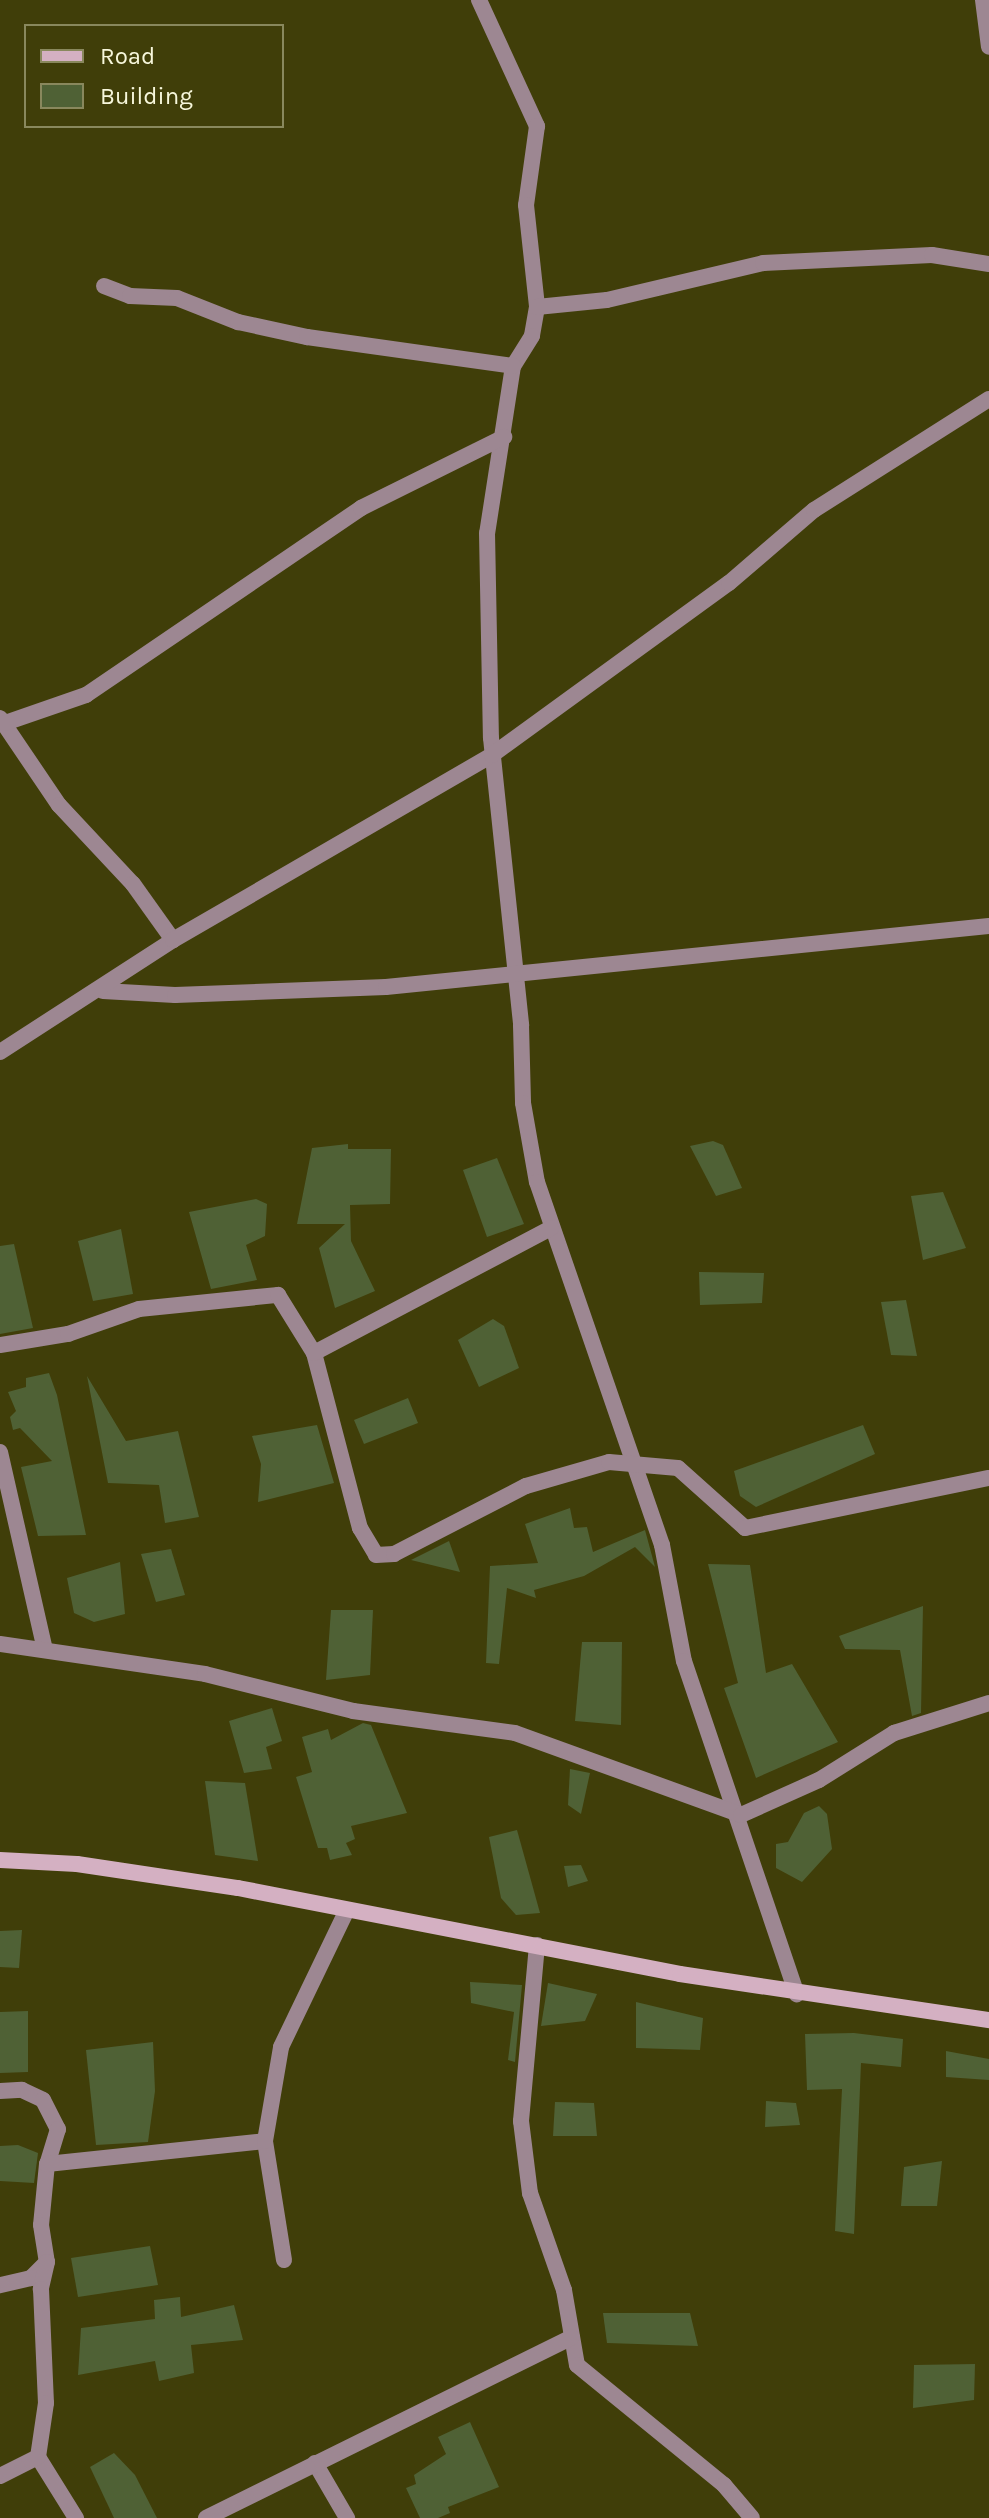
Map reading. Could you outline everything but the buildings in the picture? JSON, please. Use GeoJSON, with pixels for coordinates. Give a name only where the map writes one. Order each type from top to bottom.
{"type":"FeatureCollection","features":[{"type":"Feature","properties":{"kind":"main road"},"geometry":{"type":"LineString","coordinates":[[0,1860],[77,1864],[347,1910],[797,1994],[989,2020]]}},
{"type":"Feature","properties":{"kind":"street"},"geometry":{"type":"LineString","coordinates":[[479,0],[537,126],[526,205],[537,307],[532,336],[513,366],[487,533],[492,755],[511,976],[521,1025],[523,1103],[551,1228],[662,1545],[684,1661],[741,1815],[797,1994]]}},
{"type":"Feature","properties":{"kind":"street"},"geometry":{"type":"LineString","coordinates":[[983,0],[989,47]]}},
{"type":"Feature","properties":{"kind":"street"},"geometry":{"type":"LineString","coordinates":[[537,307],[607,300],[763,263],[932,255],[989,264]]}},
{"type":"Feature","properties":{"kind":"street"},"geometry":{"type":"LineString","coordinates":[[104,286],[130,296],[177,298],[238,322],[307,337],[513,366]]}},
{"type":"Feature","properties":{"kind":"street"},"geometry":{"type":"LineString","coordinates":[[0,1052],[103,991],[173,940],[492,755],[729,583],[826,502],[989,399]]}},
{"type":"Feature","properties":{"kind":"street"},"geometry":{"type":"LineString","coordinates":[[173,940],[133,884],[59,805],[2,721],[86,695],[361,508],[504,437]]}},
{"type":"Feature","properties":{"kind":"street"},"geometry":{"type":"LineString","coordinates":[[103,991],[175,995],[511,976],[989,926]]}},
{"type":"Feature","properties":{"kind":"street"},"geometry":{"type":"LineString","coordinates":[[314,1353],[551,1228]]}},
{"type":"Feature","properties":{"kind":"street"},"geometry":{"type":"LineString","coordinates":[[0,1345],[68,1334],[139,1309],[278,1295],[314,1353],[360,1528],[376,1555],[394,1554],[526,1486],[609,1462],[634,1468],[678,1468],[745,1528],[989,1478]]}},
{"type":"Feature","properties":{"kind":"street"},"geometry":{"type":"LineString","coordinates":[[0,1452],[44,1646]]}},
{"type":"Feature","properties":{"kind":"street"},"geometry":{"type":"LineString","coordinates":[[0,1644],[44,1646],[205,1674],[353,1711],[515,1733],[741,1815],[819,1780],[894,1733],[989,1703]]}},
{"type":"Feature","properties":{"kind":"street"},"geometry":{"type":"LineString","coordinates":[[284,2260],[265,2141],[281,2047],[347,1910]]}},
{"type":"Feature","properties":{"kind":"street"},"geometry":{"type":"LineString","coordinates":[[537,1945],[521,2121],[530,2193],[564,2290],[577,2365],[724,2485],[752,2518]]}},
{"type":"Feature","properties":{"kind":"street"},"geometry":{"type":"LineString","coordinates":[[0,2091],[22,2090],[43,2100],[58,2129],[47,2164],[41,2225],[47,2262],[41,2289],[46,2403],[38,2457],[76,2518]]}},
{"type":"Feature","properties":{"kind":"street"},"geometry":{"type":"LineString","coordinates":[[47,2164],[265,2141]]}},
{"type":"Feature","properties":{"kind":"street"},"geometry":{"type":"LineString","coordinates":[[0,2285],[31,2278],[47,2262]]}},
{"type":"Feature","properties":{"kind":"street"},"geometry":{"type":"LineString","coordinates":[[206,2518],[572,2337]]}},
{"type":"Feature","properties":{"kind":"street"},"geometry":{"type":"LineString","coordinates":[[0,2476],[38,2457]]}},
{"type":"Feature","properties":{"kind":"street"},"geometry":{"type":"LineString","coordinates":[[315,2463],[347,2518]]}}]}
